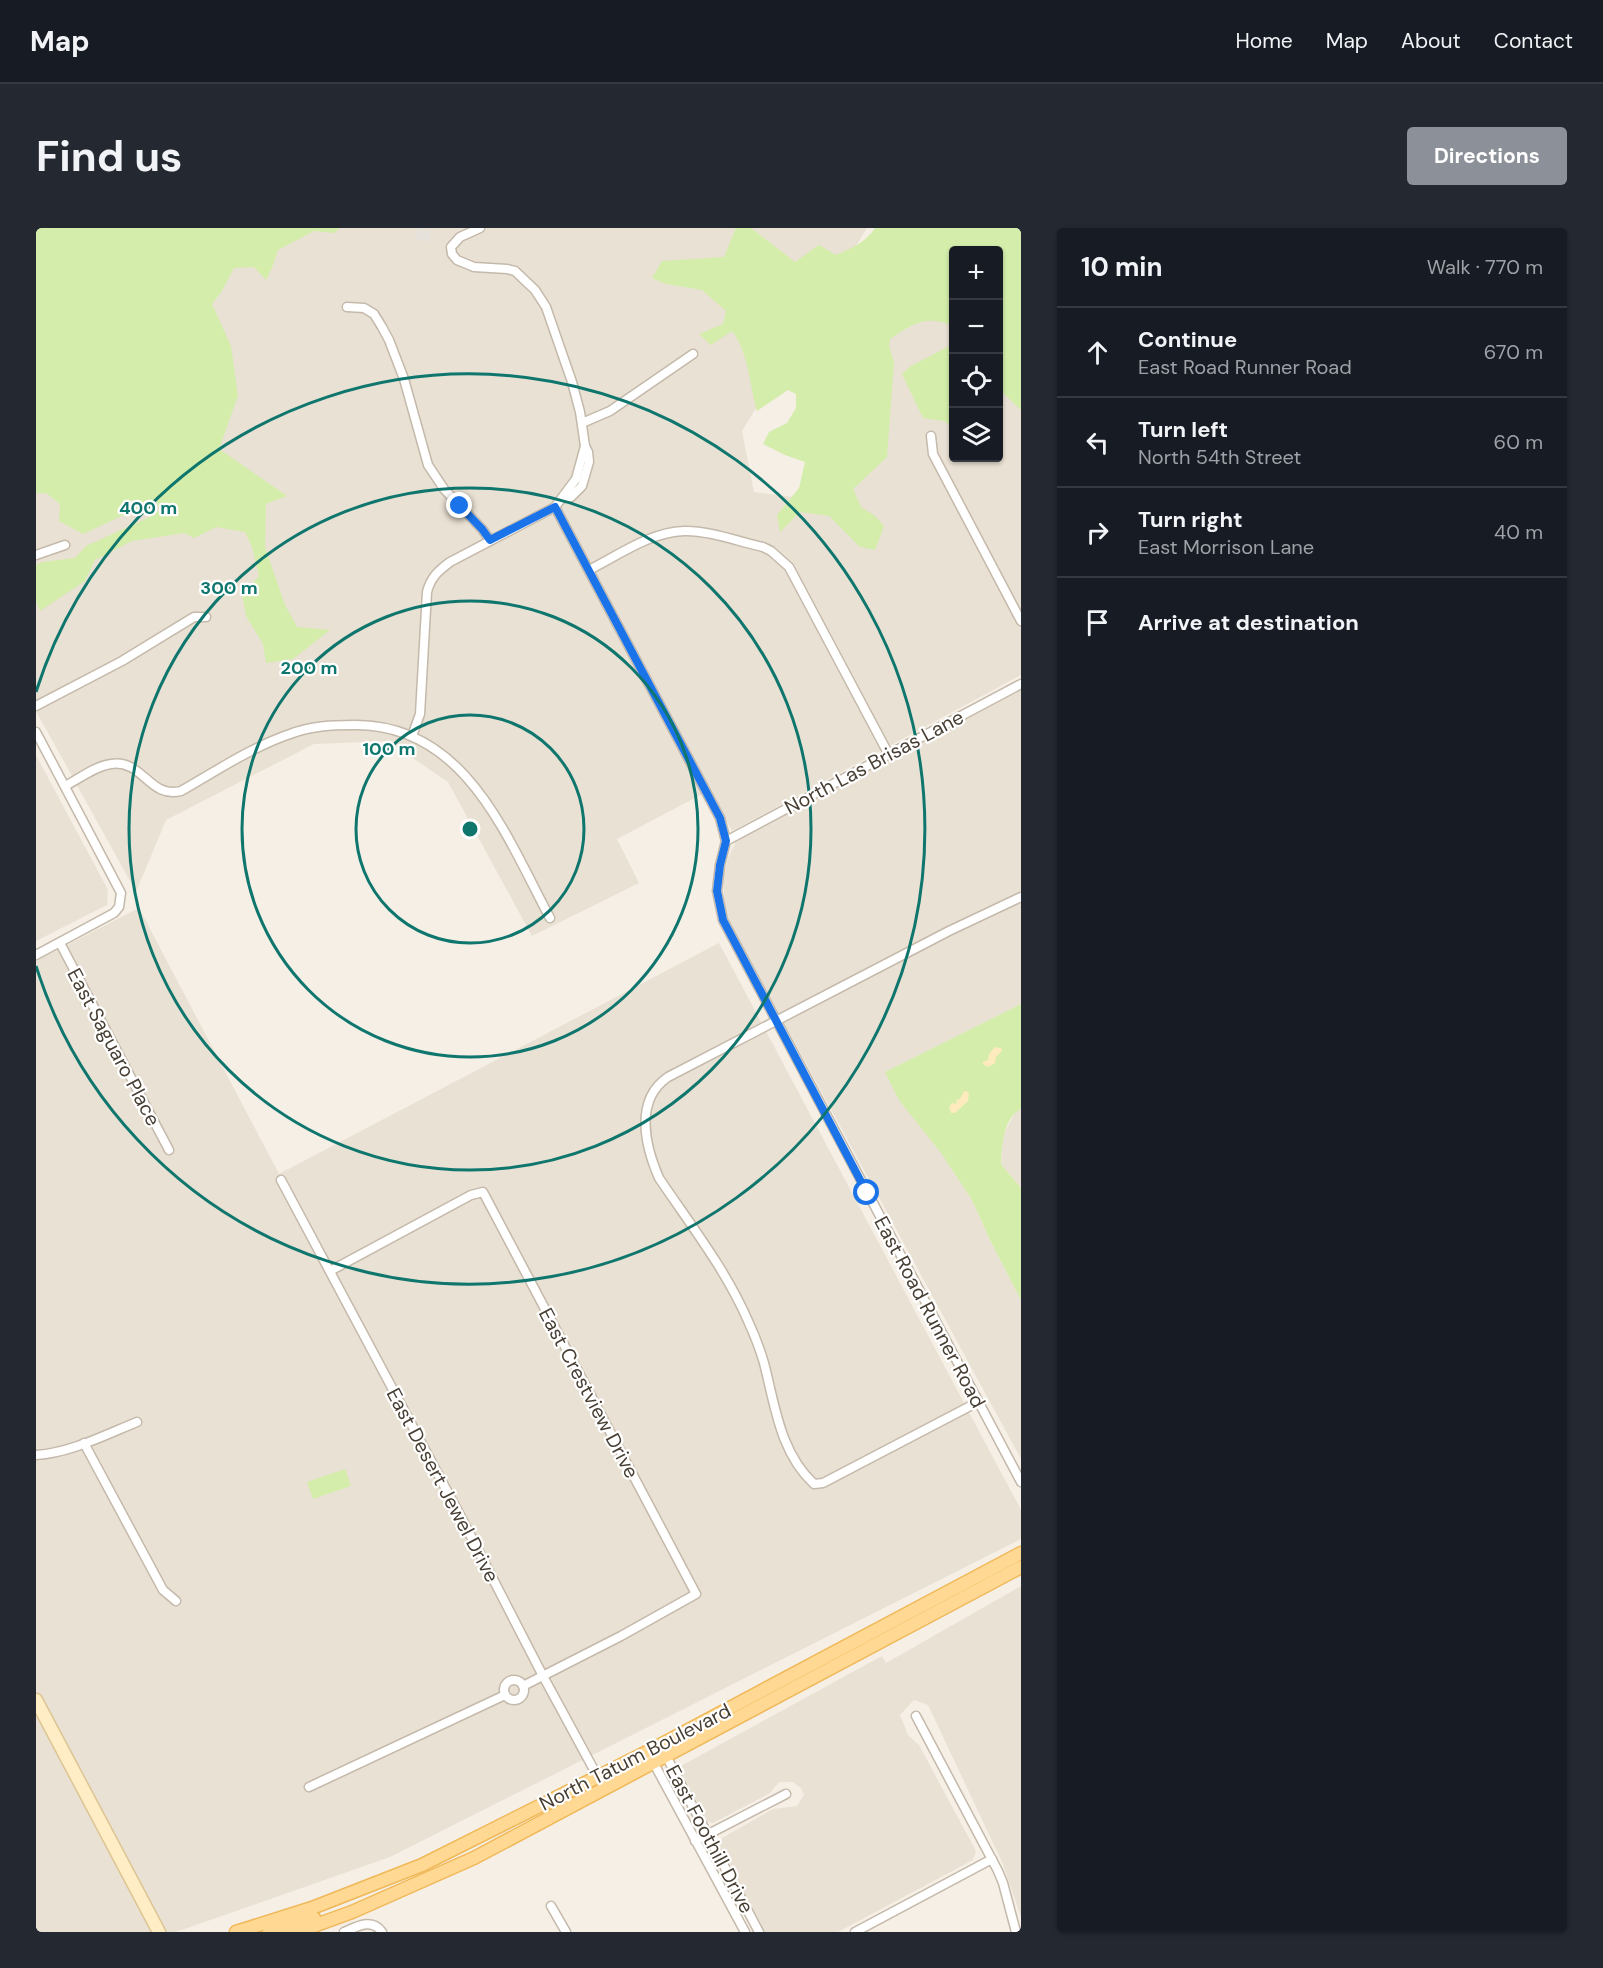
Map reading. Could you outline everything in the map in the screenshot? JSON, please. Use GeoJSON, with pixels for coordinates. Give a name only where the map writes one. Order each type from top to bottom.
{"type":"FeatureCollection","features":[{"type":"Feature","properties":{"kind":"main road","name":"North Tatum Boulevard"},"geometry":{"type":"LineString","coordinates":[[297,1932],[337,1918],[474,1858],[605,1790],[650,1758],[1020,1559]]}},
{"type":"Feature","properties":{"kind":"main road","name":"North Tatum Boulevard"},"geometry":{"type":"LineString","coordinates":[[236,1932],[312,1908],[422,1865],[598,1777],[650,1758]]}},
{"type":"Feature","properties":{"kind":"main road"},"geometry":{"type":"LineString","coordinates":[[269,1932],[313,1918],[337,1918]]}},
{"type":"Feature","properties":{"kind":"street"},"geometry":{"type":"LineString","coordinates":[[412,736],[420,714],[427,592],[435,574],[450,562],[555,507],[563,498],[571,497],[582,486],[589,462],[582,423],[552,321],[535,290],[515,271],[474,267],[457,260],[452,254],[451,247],[460,237],[480,228]]}},
{"type":"Feature","properties":{"kind":"street"},"geometry":{"type":"LineString","coordinates":[[347,307],[364,308],[374,314],[382,327],[401,372],[428,465],[444,489],[490,540]]}},
{"type":"Feature","properties":{"kind":"street"},"geometry":{"type":"LineString","coordinates":[[582,423],[610,411],[693,354]]}},
{"type":"Feature","properties":{"kind":"street"},"geometry":{"type":"LineString","coordinates":[[932,436],[933,454],[1021,621]]}},
{"type":"Feature","properties":{"kind":"street","name":"East Road Runner Road"},"geometry":{"type":"LineString","coordinates":[[555,507],[720,818],[726,841],[718,880],[717,899],[723,920],[1021,1482]]}},
{"type":"Feature","properties":{"kind":"street"},"geometry":{"type":"LineString","coordinates":[[589,570],[650,538],[673,532],[695,532],[763,547],[771,551],[789,567],[889,755]]}},
{"type":"Feature","properties":{"kind":"street"},"geometry":{"type":"LineString","coordinates":[[36,555],[65,545]]}},
{"type":"Feature","properties":{"kind":"street"},"geometry":{"type":"LineString","coordinates":[[36,706],[123,662],[194,617],[206,616]]}},
{"type":"Feature","properties":{"kind":"street","name":"North Las Brisas Lane"},"geometry":{"type":"LineString","coordinates":[[726,841],[1021,684]]}},
{"type":"Feature","properties":{"kind":"street"},"geometry":{"type":"LineString","coordinates":[[65,786],[98,768],[111,764],[128,764],[161,790],[172,793],[181,791],[276,739],[310,728],[361,724],[383,727],[412,736],[454,763],[472,781],[492,810],[550,918]]}},
{"type":"Feature","properties":{"kind":"street"},"geometry":{"type":"LineString","coordinates":[[36,732],[121,893],[119,907],[114,913],[36,955]]}},
{"type":"Feature","properties":{"kind":"street"},"geometry":{"type":"LineString","coordinates":[[978,1402],[823,1484],[814,1484],[795,1460],[778,1422],[764,1361],[742,1308],[721,1271],[652,1164],[645,1112],[649,1099],[662,1082],[776,1021],[1021,897]]}},
{"type":"Feature","properties":{"kind":"street","name":"East Saguaro Place"},"geometry":{"type":"LineString","coordinates":[[60,943],[169,1150]]}},
{"type":"Feature","properties":{"kind":"street","name":"East Desert Jewel Drive"},"geometry":{"type":"LineString","coordinates":[[281,1180],[605,1790]]}},
{"type":"Feature","properties":{"kind":"street","name":"East Crestview Drive"},"geometry":{"type":"LineString","coordinates":[[330,1272],[471,1196],[483,1192],[696,1594],[543,1676]]}},
{"type":"Feature","properties":{"kind":"street"},"geometry":{"type":"LineString","coordinates":[[36,1455],[45,1455],[84,1443],[137,1422]]}},
{"type":"Feature","properties":{"kind":"street"},"geometry":{"type":"LineString","coordinates":[[84,1443],[163,1590],[176,1601]]}},
{"type":"Feature","properties":{"kind":"street"},"geometry":{"type":"LineString","coordinates":[[524,1686],[543,1676]]}},
{"type":"Feature","properties":{"kind":"street"},"geometry":{"type":"LineString","coordinates":[[516,1680],[524,1686],[524,1693],[517,1700],[510,1700],[505,1695],[505,1686],[510,1681],[516,1680]]}},
{"type":"Feature","properties":{"kind":"street"},"geometry":{"type":"LineString","coordinates":[[309,1787],[505,1695]]}},
{"type":"Feature","properties":{"kind":"street"},"geometry":{"type":"LineString","coordinates":[[36,1700],[159,1932]]}},
{"type":"Feature","properties":{"kind":"street"},"geometry":{"type":"LineString","coordinates":[[916,1716],[992,1858],[1003,1882],[1016,1932]]}},
{"type":"Feature","properties":{"kind":"street","name":"East Foothill Drive"},"geometry":{"type":"LineString","coordinates":[[663,1751],[759,1932]]}},
{"type":"Feature","properties":{"kind":"street","name":"East Foothill Drive"},"geometry":{"type":"LineString","coordinates":[[650,1758],[744,1932]]}},
{"type":"Feature","properties":{"kind":"street"},"geometry":{"type":"LineString","coordinates":[[695,1841],[786,1794]]}},
{"type":"Feature","properties":{"kind":"street"},"geometry":{"type":"LineString","coordinates":[[855,1932],[992,1858]]}},
{"type":"Feature","properties":{"kind":"street"},"geometry":{"type":"LineString","coordinates":[[551,1906],[566,1932]]}},
{"type":"Feature","properties":{"kind":"street"},"geometry":{"type":"LineString","coordinates":[[344,1932],[363,1924],[372,1923],[382,1932]]}},
{"type":"Feature","properties":{"kind":"shaded area"},"geometry":{"type":"Polygon","coordinates":[[[285,228],[867,228],[742,431],[754,492],[816,500],[885,327],[949,294],[949,462],[1003,462],[1003,360],[1021,390],[1021,675],[732,831],[710,790],[617,839],[639,883],[532,936],[448,782],[388,741],[314,744],[166,820],[136,892],[36,711],[36,474],[209,272],[285,228]]]}},
{"type":"Feature","properties":{"kind":"shaded area"},"geometry":{"type":"Polygon","coordinates":[[[419,228],[431,232],[429,242],[414,238],[419,228]]]}},
{"type":"Feature","properties":{"kind":"shaded area"},"geometry":{"type":"Polygon","coordinates":[[[1021,690],[1021,1004],[997,1017],[941,1153],[972,1200],[1021,1300],[1021,1459],[733,929],[725,909],[723,880],[728,858],[736,842],[1021,690]]]}},
{"type":"Feature","properties":{"kind":"shaded area"},"geometry":{"type":"Polygon","coordinates":[[[36,755],[108,890],[107,905],[36,941],[36,755]]]}},
{"type":"Feature","properties":{"kind":"shaded area"},"geometry":{"type":"Polygon","coordinates":[[[139,908],[279,1174],[719,943],[1021,1510],[1021,1539],[390,1857],[176,1932],[36,1932],[36,961],[139,908]]]}},
{"type":"Feature","properties":{"kind":"shaded area"},"geometry":{"type":"Polygon","coordinates":[[[1021,1109],[1021,1188],[1001,1164],[1003,1136],[1015,1112],[1021,1109]]]}},
{"type":"Feature","properties":{"kind":"shaded area"},"geometry":{"type":"Polygon","coordinates":[[[1021,1586],[1021,1917],[1002,1862],[928,1705],[914,1700],[900,1715],[908,1735],[919,1745],[976,1851],[973,1860],[838,1932],[765,1932],[720,1845],[722,1838],[773,1809],[797,1806],[804,1795],[801,1788],[793,1782],[779,1782],[770,1793],[713,1823],[708,1822],[679,1767],[882,1656],[886,1663],[1021,1586]]]}},
{"type":"Feature","properties":{"kind":"green space"},"geometry":{"type":"Polygon","coordinates":[[[36,228],[340,228],[334,233],[314,231],[278,250],[266,280],[254,267],[234,268],[212,304],[231,346],[238,396],[219,449],[287,496],[266,504],[265,547],[285,605],[297,627],[330,630],[293,659],[266,663],[263,644],[246,616],[242,595],[259,576],[252,547],[245,532],[216,527],[194,538],[184,533],[132,541],[95,560],[85,581],[40,611],[36,601],[36,565],[42,562],[75,558],[86,546],[150,517],[160,510],[156,500],[83,534],[59,521],[60,504],[46,493],[36,493],[36,228]]]}},
{"type":"Feature","properties":{"kind":"green space"},"geometry":{"type":"Polygon","coordinates":[[[736,228],[751,228],[795,262],[819,245],[836,255],[862,241],[875,228],[1021,228],[1021,410],[1003,392],[1003,246],[949,246],[949,324],[935,321],[920,322],[890,339],[889,346],[894,362],[887,457],[853,489],[861,507],[875,516],[884,526],[875,550],[860,547],[829,516],[800,512],[780,532],[777,515],[799,488],[805,462],[763,444],[769,432],[787,423],[796,408],[796,394],[788,390],[757,411],[742,348],[732,331],[711,345],[699,334],[723,324],[726,311],[702,290],[666,284],[652,278],[662,261],[724,257],[736,228]]]}},
{"type":"Feature","properties":{"kind":"green space"},"geometry":{"type":"Polygon","coordinates":[[[949,346],[949,425],[944,421],[923,418],[902,374],[911,366],[949,346]]]}},
{"type":"Feature","properties":{"kind":"green space"},"geometry":{"type":"Polygon","coordinates":[[[1021,1004],[1021,1109],[1010,1119],[1007,1126],[1001,1164],[1021,1188],[1021,1300],[972,1200],[941,1153],[899,1100],[885,1072],[1021,1004]]]}},
{"type":"Feature","properties":{"kind":"green space"},"geometry":{"type":"Polygon","coordinates":[[[345,1469],[351,1486],[313,1499],[307,1482],[345,1469]]]}},
{"type":"Feature","properties":{"kind":"sand"},"geometry":{"type":"Polygon","coordinates":[[[995,1047],[1001,1048],[1002,1051],[996,1057],[995,1063],[989,1067],[984,1065],[982,1062],[988,1060],[989,1054],[995,1047]]]}},
{"type":"Feature","properties":{"kind":"sand"},"geometry":{"type":"Polygon","coordinates":[[[964,1091],[969,1092],[968,1101],[955,1113],[951,1113],[949,1107],[952,1103],[957,1104],[956,1100],[960,1099],[964,1091]]]}},
{"type":"Feature","properties":{"kind":"route"},"geometry":{"type":"LineString","coordinates":[[460,506],[490,540],[555,507],[720,818],[726,841],[720,865],[717,899],[723,920],[867,1193]]}}]}
